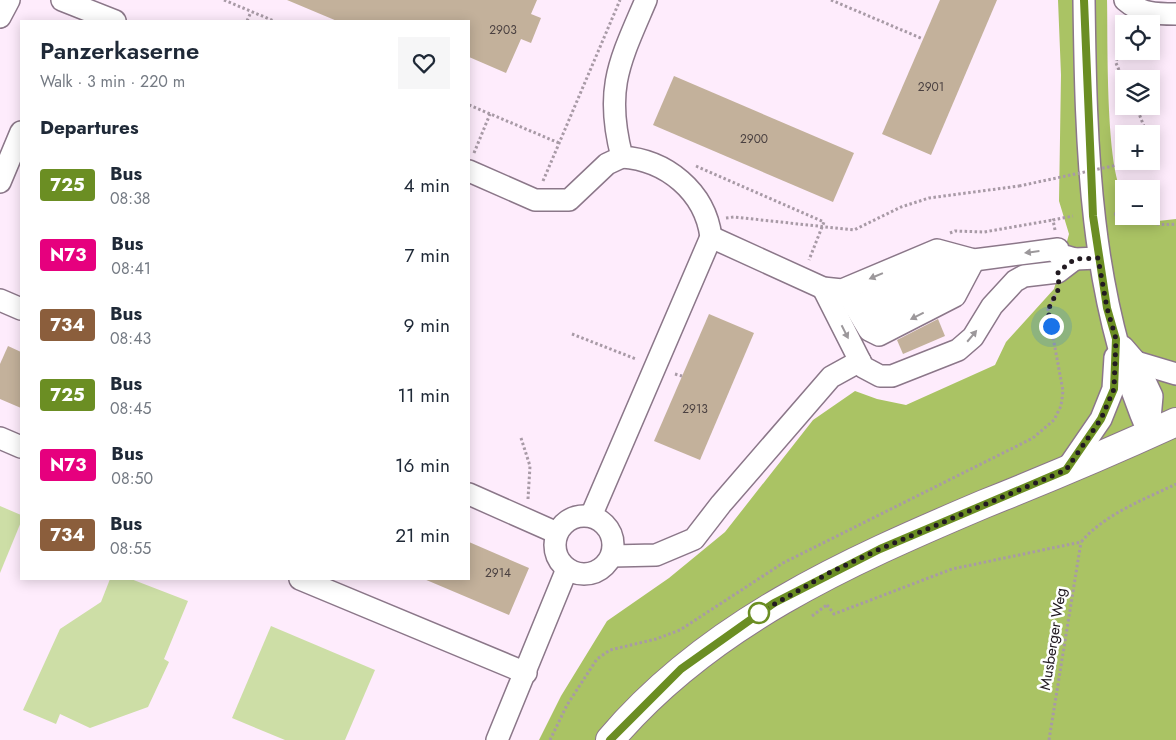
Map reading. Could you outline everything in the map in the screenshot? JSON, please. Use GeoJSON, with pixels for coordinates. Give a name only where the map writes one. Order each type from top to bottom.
{"type":"FeatureCollection","features":[{"type":"Feature","properties":{"kind":"main road"},"geometry":{"type":"LineString","coordinates":[[610,740],[681,669],[774,603],[880,549],[1176,422]]}},
{"type":"Feature","properties":{"kind":"street"},"geometry":{"type":"LineString","coordinates":[[0,17],[9,0]]}},
{"type":"Feature","properties":{"kind":"street"},"geometry":{"type":"LineString","coordinates":[[622,157],[613,102],[614,83],[619,64],[646,0]]}},
{"type":"Feature","properties":{"kind":"street"},"geometry":{"type":"LineString","coordinates":[[1084,0],[1093,216],[1098,258],[1107,308],[1131,394],[1149,434]]}},
{"type":"Feature","properties":{"kind":"street"},"geometry":{"type":"LineString","coordinates":[[1125,0],[1136,9],[1151,14],[1176,14]]}},
{"type":"Feature","properties":{"kind":"street"},"geometry":{"type":"LineString","coordinates":[[71,6],[112,20]]}},
{"type":"Feature","properties":{"kind":"street"},"geometry":{"type":"LineString","coordinates":[[0,182],[20,134]]}},
{"type":"Feature","properties":{"kind":"street"},"geometry":{"type":"LineString","coordinates":[[471,164],[535,200],[569,200],[608,164],[622,157],[639,158],[676,176],[693,192],[710,229],[833,289],[847,293],[869,330],[879,335],[955,296],[974,260]]}},
{"type":"Feature","properties":{"kind":"street"},"geometry":{"type":"LineString","coordinates":[[591,516],[656,367],[710,229]]}},
{"type":"Feature","properties":{"kind":"street"},"geometry":{"type":"LineString","coordinates":[[833,289],[937,250],[974,260]]}},
{"type":"Feature","properties":{"kind":"street"},"geometry":{"type":"LineString","coordinates":[[859,314],[944,266],[974,260],[1067,254],[1098,258]]}},
{"type":"Feature","properties":{"kind":"street"},"geometry":{"type":"LineString","coordinates":[[833,289],[860,361],[870,373],[880,376],[892,376],[942,358],[958,350],[973,337],[992,306],[1015,281],[1024,276],[1058,272],[1067,254]]}},
{"type":"Feature","properties":{"kind":"street"},"geometry":{"type":"LineString","coordinates":[[0,300],[20,309]]}},
{"type":"Feature","properties":{"kind":"street"},"geometry":{"type":"LineString","coordinates":[[1116,339],[1136,362],[1152,396],[1149,434]]}},
{"type":"Feature","properties":{"kind":"street"},"geometry":{"type":"LineString","coordinates":[[1066,470],[1101,419],[1114,389],[1116,339]]}},
{"type":"Feature","properties":{"kind":"street"},"geometry":{"type":"LineString","coordinates":[[612,556],[656,555],[694,539],[721,504],[831,377],[860,361]]}},
{"type":"Feature","properties":{"kind":"street"},"geometry":{"type":"LineString","coordinates":[[1136,362],[1176,374]]}},
{"type":"Feature","properties":{"kind":"street"},"geometry":{"type":"LineString","coordinates":[[0,438],[20,447]]}},
{"type":"Feature","properties":{"kind":"street"},"geometry":{"type":"LineString","coordinates":[[470,494],[557,533]]}},
{"type":"Feature","properties":{"kind":"street"},"geometry":{"type":"LineString","coordinates":[[577,516],[591,516],[608,528],[614,547],[612,556],[605,566],[586,575],[567,570],[558,560],[554,546],[557,533],[565,522],[577,516]]}},
{"type":"Feature","properties":{"kind":"street"},"geometry":{"type":"LineString","coordinates":[[497,740],[567,570]]}},
{"type":"Feature","properties":{"kind":"street"},"geometry":{"type":"LineString","coordinates":[[302,580],[526,673]]}},
{"type":"Feature","properties":{"kind":"path"},"geometry":{"type":"LineString","coordinates":[[224,0],[271,20]]}},
{"type":"Feature","properties":{"kind":"path"},"geometry":{"type":"LineString","coordinates":[[535,200],[620,0]]}},
{"type":"Feature","properties":{"kind":"path"},"geometry":{"type":"LineString","coordinates":[[831,0],[923,40]]}},
{"type":"Feature","properties":{"kind":"path"},"geometry":{"type":"LineString","coordinates":[[247,20],[251,12]]}},
{"type":"Feature","properties":{"kind":"path"},"geometry":{"type":"LineString","coordinates":[[596,56],[619,64]]}},
{"type":"Feature","properties":{"kind":"path"},"geometry":{"type":"LineString","coordinates":[[470,105],[559,143]]}},
{"type":"Feature","properties":{"kind":"path"},"geometry":{"type":"LineString","coordinates":[[471,164],[490,114]]}},
{"type":"Feature","properties":{"kind":"path"},"geometry":{"type":"LineString","coordinates":[[693,164],[824,222],[806,265]]}},
{"type":"Feature","properties":{"kind":"path"},"geometry":{"type":"LineString","coordinates":[[710,229],[734,217],[854,230],[901,208],[929,198],[1019,186],[1115,165]]}},
{"type":"Feature","properties":{"kind":"path"},"geometry":{"type":"LineString","coordinates":[[946,234],[955,231],[984,232],[1062,217],[1093,216]]}},
{"type":"Feature","properties":{"kind":"path"},"geometry":{"type":"LineString","coordinates":[[1053,220],[1067,254]]}},
{"type":"Feature","properties":{"kind":"path"},"geometry":{"type":"LineString","coordinates":[[1160,223],[1176,224]]}},
{"type":"Feature","properties":{"kind":"path"},"geometry":{"type":"LineString","coordinates":[[550,740],[567,705],[598,659],[610,650],[656,639],[680,630],[783,563],[1033,438],[1054,420],[1061,406],[1062,391],[1048,310],[1059,288],[1058,272]]}},
{"type":"Feature","properties":{"kind":"path"},"geometry":{"type":"LineString","coordinates":[[572,334],[682,376]]}},
{"type":"Feature","properties":{"kind":"path"},"geometry":{"type":"LineString","coordinates":[[521,438],[530,466],[526,518]]}},
{"type":"Feature","properties":{"kind":"path"},"geometry":{"type":"LineString","coordinates":[[812,616],[827,605],[834,614],[952,569],[1080,542],[1093,528],[1113,515],[1176,484]]}},
{"type":"Feature","properties":{"kind":"path","name":"Musberger Weg"},"geometry":{"type":"LineString","coordinates":[[1049,740],[1080,542]]}},
{"type":"Feature","properties":{"kind":"green space"},"geometry":{"type":"Polygon","coordinates":[[[1058,0],[1107,0],[1109,102],[1113,160],[1118,180],[1115,180],[1115,225],[1160,225],[1160,221],[1176,219],[1176,740],[539,740],[561,696],[607,621],[669,578],[725,532],[813,420],[855,391],[877,399],[906,405],[995,365],[1006,342],[1054,289],[1069,234],[1059,201],[1061,75],[1058,0]]]}},
{"type":"Feature","properties":{"kind":"green space"},"geometry":{"type":"Polygon","coordinates":[[[0,506],[20,515],[20,524],[0,573],[0,506]]]}},
{"type":"Feature","properties":{"kind":"green space"},"geometry":{"type":"Polygon","coordinates":[[[110,580],[134,580],[188,601],[164,659],[169,662],[148,707],[90,728],[60,714],[56,724],[23,710],[60,629],[101,602],[110,580]]]}},
{"type":"Feature","properties":{"kind":"green space"},"geometry":{"type":"Polygon","coordinates":[[[271,626],[375,670],[345,740],[285,740],[232,718],[271,626]]]}},
{"type":"Feature","properties":{"kind":"building"},"geometry":{"type":"Polygon","coordinates":[[[287,0],[537,0],[531,14],[541,18],[531,43],[521,39],[506,73],[470,57],[470,20],[335,20],[287,0]]]}},
{"type":"Feature","properties":{"kind":"building"},"geometry":{"type":"Polygon","coordinates":[[[940,0],[997,0],[931,155],[882,134],[940,0]]]}},
{"type":"Feature","properties":{"kind":"building"},"geometry":{"type":"Polygon","coordinates":[[[674,76],[854,153],[833,202],[653,125],[674,76]]]}},
{"type":"Feature","properties":{"kind":"building"},"geometry":{"type":"Polygon","coordinates":[[[709,314],[754,333],[700,460],[654,441],[709,314]]]}},
{"type":"Feature","properties":{"kind":"building"},"geometry":{"type":"Polygon","coordinates":[[[938,319],[945,336],[903,354],[897,340],[938,319]]]}},
{"type":"Feature","properties":{"kind":"building"},"geometry":{"type":"Polygon","coordinates":[[[8,346],[20,352],[20,408],[0,399],[0,364],[8,346]]]}},
{"type":"Feature","properties":{"kind":"building"},"geometry":{"type":"Polygon","coordinates":[[[470,542],[529,568],[509,615],[426,580],[470,580],[470,542]]]}},
{"type":"Feature","properties":{"kind":"bus line","name":"725"},"geometry":{"type":"LineString","coordinates":[[610,740],[681,669],[774,603],[829,573],[880,549],[1066,470],[1101,419],[1114,389],[1116,339],[1107,308],[1093,216],[1084,0]]}},
{"type":"Feature","properties":{"kind":"route"},"geometry":{"type":"LineString","coordinates":[[759,613],[829,573],[880,549],[1066,470],[1101,419],[1114,389],[1116,339],[1107,308],[1098,258],[1075,259],[1058,272],[1059,288],[1048,310],[1051,326]]}}]}
